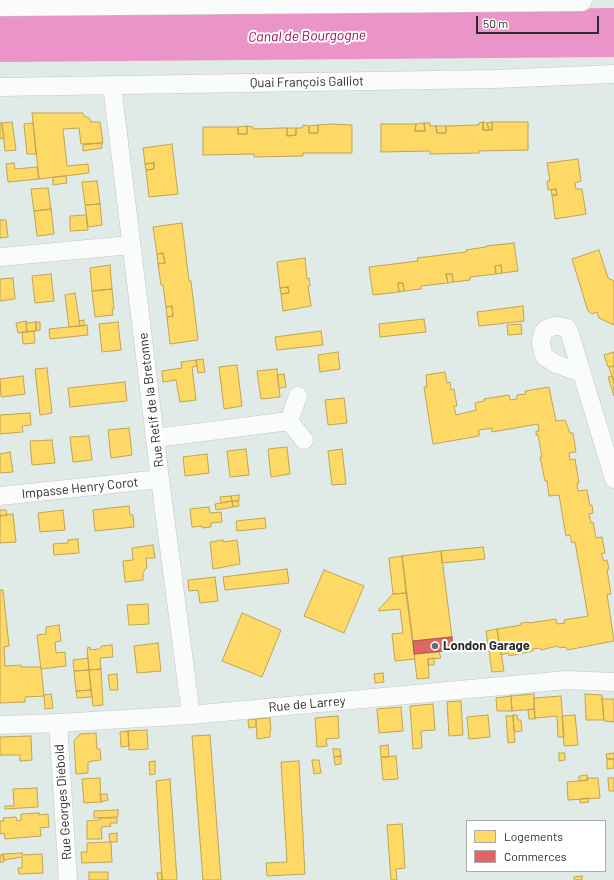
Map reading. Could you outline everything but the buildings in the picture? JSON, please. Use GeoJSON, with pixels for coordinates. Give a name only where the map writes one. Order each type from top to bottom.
{"type":"FeatureCollection","features":[{"type":"Feature","properties":{"kind":"street"},"geometry":{"type":"LineString","coordinates":[[0,5],[581,0]]}},
{"type":"Feature","properties":{"kind":"street","name":"Quai François Galliot"},"geometry":{"type":"LineString","coordinates":[[0,87],[488,79],[614,74]]}},
{"type":"Feature","properties":{"kind":"street","name":"Rue Retif de la Bretonne"},"geometry":{"type":"LineString","coordinates":[[112,85],[160,479],[191,715]]}},
{"type":"Feature","properties":{"kind":"street"},"geometry":{"type":"LineString","coordinates":[[0,257],[131,245]]}},
{"type":"Feature","properties":{"kind":"street"},"geometry":{"type":"LineString","coordinates":[[582,373],[614,479]]}},
{"type":"Feature","properties":{"kind":"street"},"geometry":{"type":"LineString","coordinates":[[289,421],[298,396]]}},
{"type":"Feature","properties":{"kind":"street"},"geometry":{"type":"LineString","coordinates":[[156,438],[289,421]]}},
{"type":"Feature","properties":{"kind":"street"},"geometry":{"type":"LineString","coordinates":[[289,421],[304,440]]}},
{"type":"Feature","properties":{"kind":"street","name":"Impasse Henry Corot"},"geometry":{"type":"LineString","coordinates":[[0,496],[160,479]]}},
{"type":"Feature","properties":{"kind":"street","name":"Rue de Larrey"},"geometry":{"type":"LineString","coordinates":[[0,725],[191,715],[566,680],[614,682]]}},
{"type":"Feature","properties":{"kind":"street","name":"Rue Georges Diebold"},"geometry":{"type":"LineString","coordinates":[[58,723],[68,880]]}},
{"type":"Feature","properties":{"kind":"water","name":"Canal de Bourgogne"},"geometry":{"type":"Polygon","coordinates":[[[614,8],[614,57],[0,62],[0,14],[614,8]]]}},
{"type":"Feature","properties":{"kind":"place","name":"London Garage"},"geometry":{"type":"Point","coordinates":[435,646]}}]}
